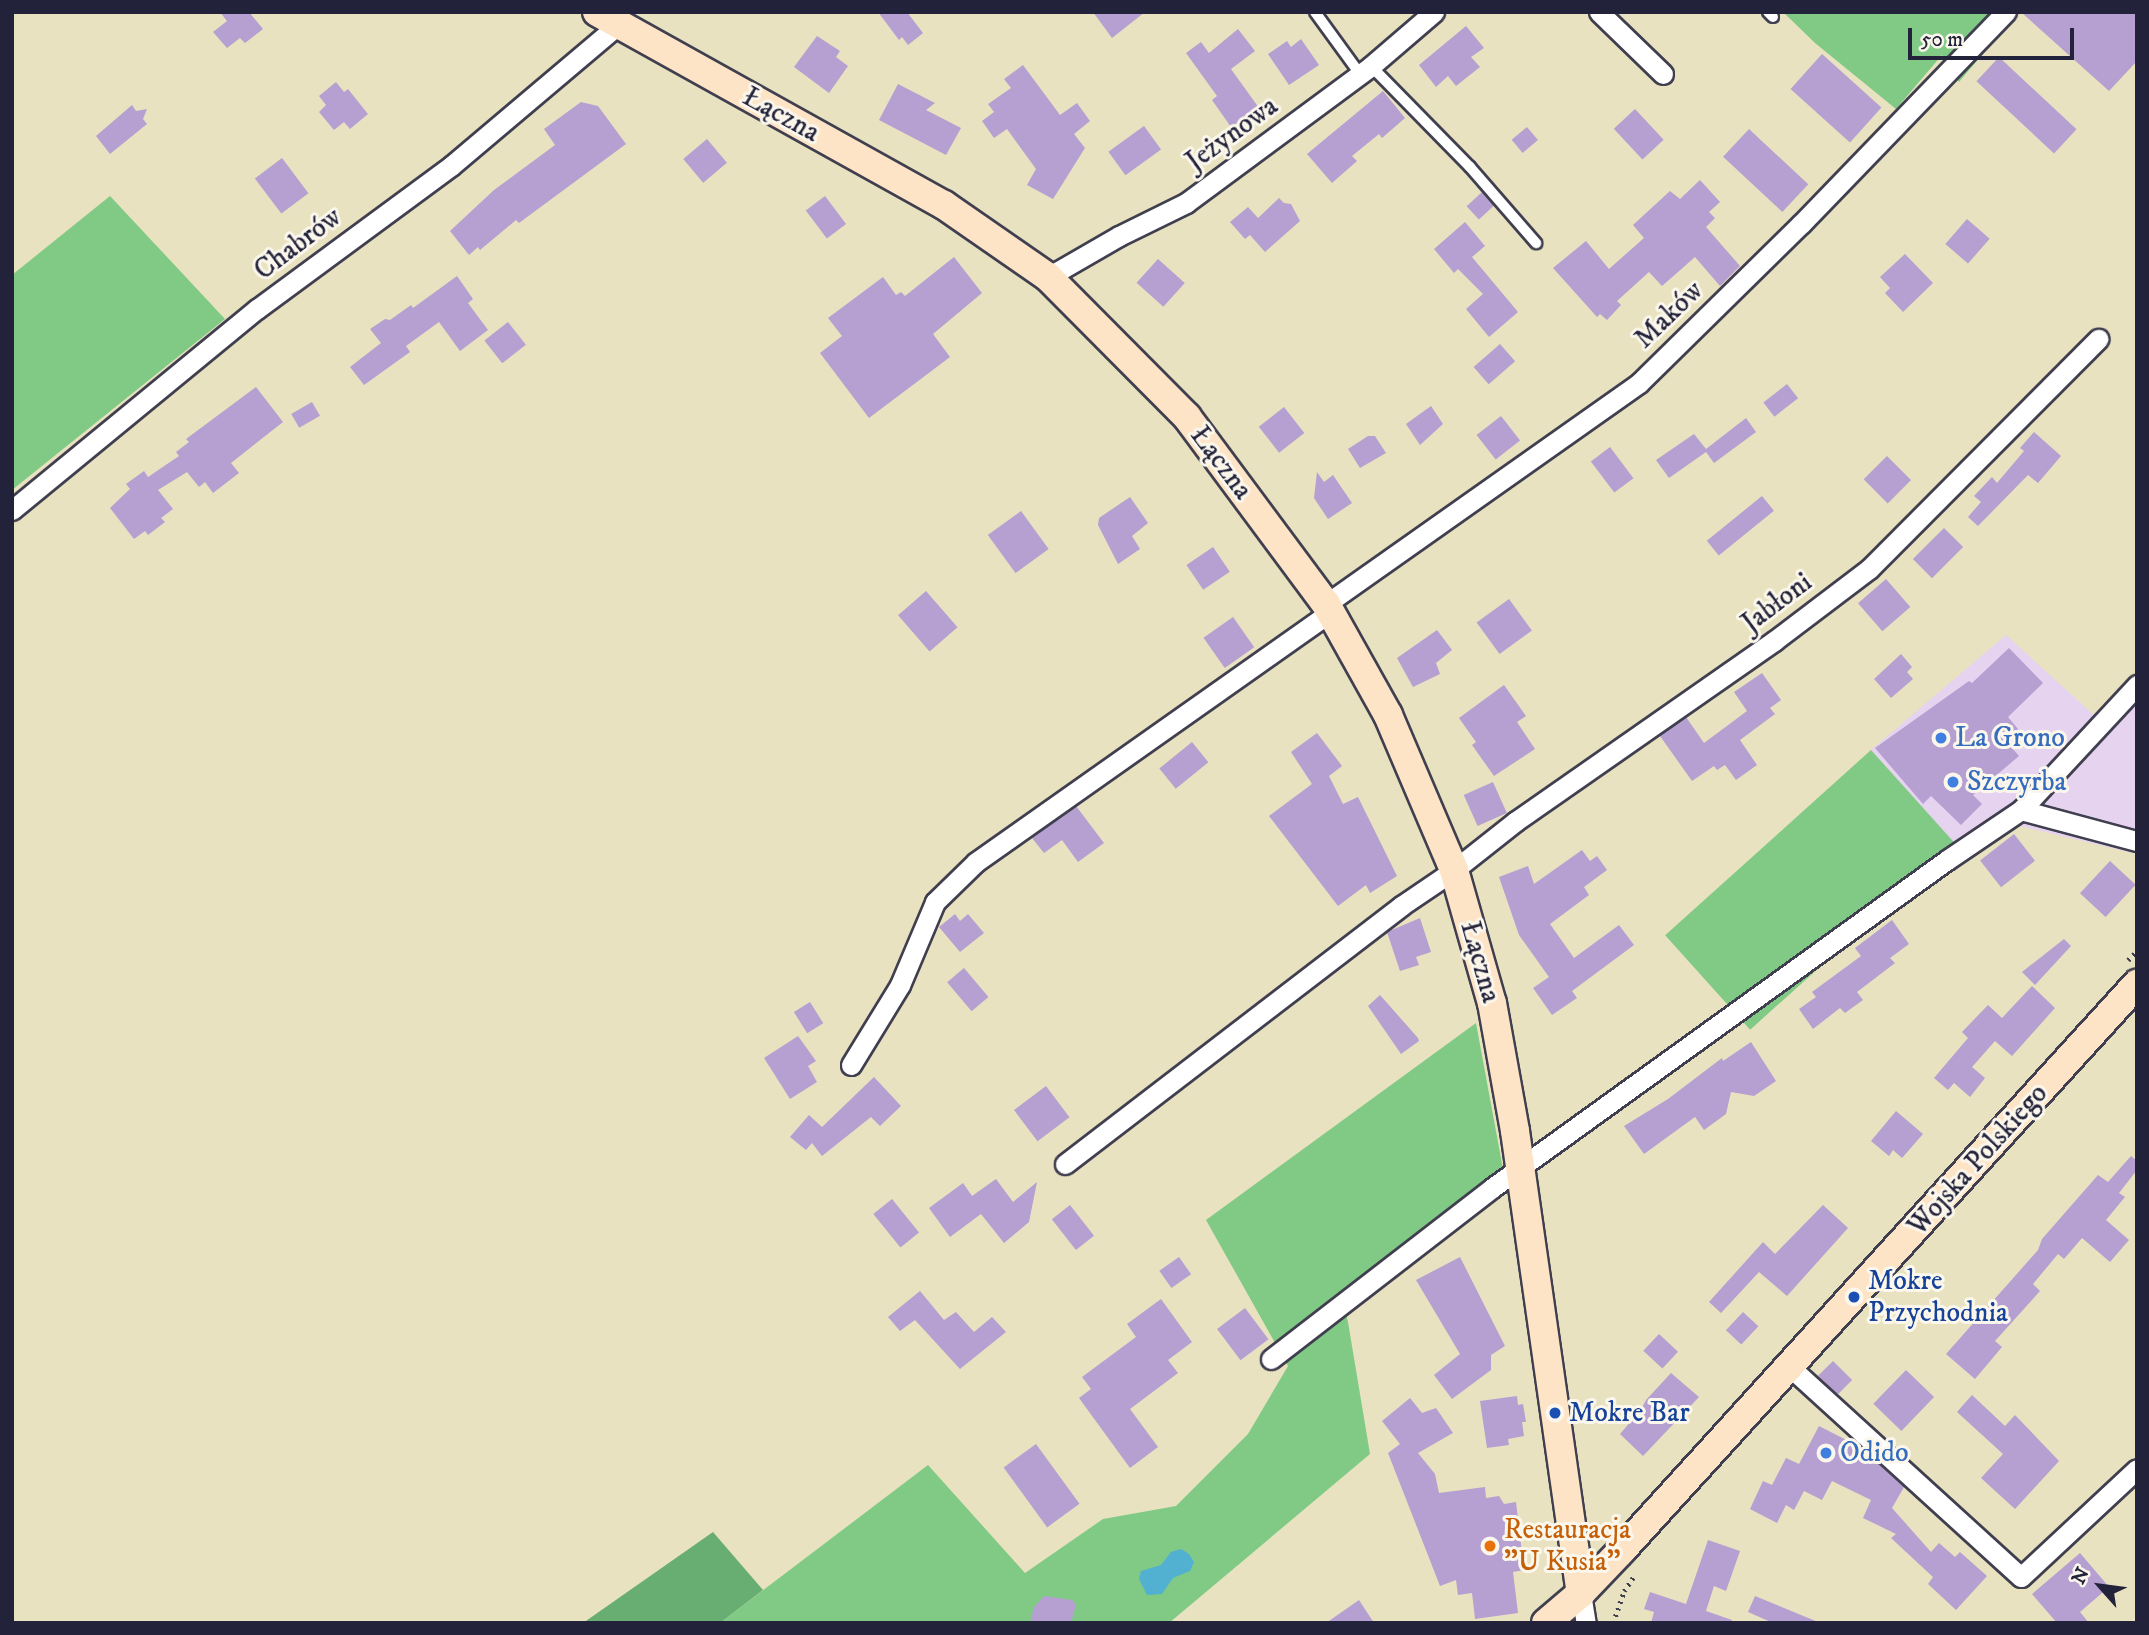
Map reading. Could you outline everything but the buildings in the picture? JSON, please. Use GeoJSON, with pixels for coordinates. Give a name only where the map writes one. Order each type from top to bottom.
{"type":"FeatureCollection","features":[{"type":"Feature","properties":{"kind":"street","name":"Jeżynowa"},"geometry":{"type":"LineString","coordinates":[[1048,277],[1119,236],[1186,203],[1366,70],[1434,12]]}},
{"type":"Feature","properties":{"kind":"street"},"geometry":{"type":"LineString","coordinates":[[1599,12],[1662,75]]}},
{"type":"Feature","properties":{"kind":"street","name":"Maków"},"geometry":{"type":"LineString","coordinates":[[851,1065],[900,985],[935,902],[976,862],[1639,383],[1801,225],[2006,12]]}},
{"type":"Feature","properties":{"kind":"street","name":"Łączna"},"geometry":{"type":"LineString","coordinates":[[608,18],[944,205],[1048,277],[1187,417],[1328,608],[1388,715],[1454,870],[1492,1003],[1521,1169],[1581,1593]]}},
{"type":"Feature","properties":{"kind":"street","name":"Chabrów"},"geometry":{"type":"LineString","coordinates":[[12,510],[257,309],[451,166],[608,18]]}},
{"type":"Feature","properties":{"kind":"street","name":"Jabłoni"},"geometry":{"type":"LineString","coordinates":[[1065,1164],[1401,906],[1454,870],[1516,821],[1774,642],[1869,569],[2098,339]]}},
{"type":"Feature","properties":{"kind":"street"},"geometry":{"type":"LineString","coordinates":[[1270,1359],[1521,1169],[1947,860],[2021,810],[2137,685]]}},
{"type":"Feature","properties":{"kind":"street"},"geometry":{"type":"LineString","coordinates":[[2021,810],[2137,841]]}},
{"type":"Feature","properties":{"kind":"street","name":"Wojska Polskiego"},"geometry":{"type":"LineString","coordinates":[[1546,1623],[1581,1593],[2137,984]]}},
{"type":"Feature","properties":{"kind":"street"},"geometry":{"type":"LineString","coordinates":[[1790,1367],[2021,1577],[2137,1469]]}},
{"type":"Feature","properties":{"kind":"street"},"geometry":{"type":"LineString","coordinates":[[1581,1593],[1586,1623]]}},
{"type":"Feature","properties":{"kind":"lane"},"geometry":{"type":"LineString","coordinates":[[1315,12],[1366,70],[1471,167],[1536,243]]}},
{"type":"Feature","properties":{"kind":"shaded area"},"geometry":{"type":"Polygon","coordinates":[[[2006,635],[2107,727],[2137,695],[2137,854],[2015,825],[1956,845],[1871,750],[2006,635]]]}},
{"type":"Feature","properties":{"kind":"green space"},"geometry":{"type":"Polygon","coordinates":[[[1783,12],[2018,12],[1959,82],[1942,55],[1896,109],[1815,43],[1783,12]]]}},
{"type":"Feature","properties":{"kind":"green space"},"geometry":{"type":"Polygon","coordinates":[[[110,196],[225,319],[12,490],[12,275],[110,196]]]}},
{"type":"Feature","properties":{"kind":"green space"},"geometry":{"type":"Polygon","coordinates":[[[1871,750],[1956,844],[1750,1030],[1665,935],[1871,750]]]}},
{"type":"Feature","properties":{"kind":"green space"},"geometry":{"type":"Polygon","coordinates":[[[1476,1023],[1503,1169],[1340,1292],[1348,1322],[1370,1454],[1169,1623],[720,1623],[928,1465],[1025,1573],[1103,1519],[1176,1506],[1248,1434],[1288,1366],[1206,1220],[1476,1023]]]}},
{"type":"Feature","properties":{"kind":"green space"},"geometry":{"type":"Polygon","coordinates":[[[713,1532],[763,1590],[720,1623],[583,1623],[713,1532]]]}},
{"type":"Feature","properties":{"kind":"water"},"geometry":{"type":"Polygon","coordinates":[[[1181,1549],[1189,1554],[1194,1562],[1190,1571],[1173,1578],[1162,1594],[1147,1595],[1139,1579],[1141,1571],[1161,1565],[1171,1552],[1181,1549]]]}},
{"type":"Feature","properties":{"kind":"place","name":"La Grono"},"geometry":{"type":"Point","coordinates":[1941,738]}},
{"type":"Feature","properties":{"kind":"place","name":"Szczyrba"},"geometry":{"type":"Point","coordinates":[1953,782]}},
{"type":"Feature","properties":{"kind":"place","name":"Mokre Przychodnia"},"geometry":{"type":"Point","coordinates":[1854,1297]}},
{"type":"Feature","properties":{"kind":"place","name":"Mokre Bar"},"geometry":{"type":"Point","coordinates":[1555,1413]}},
{"type":"Feature","properties":{"kind":"place","name":"Odido"},"geometry":{"type":"Point","coordinates":[1826,1453]}},
{"type":"Feature","properties":{"kind":"place","name":"Restauracja \"U Kusia\""},"geometry":{"type":"Point","coordinates":[1490,1546]}}]}
